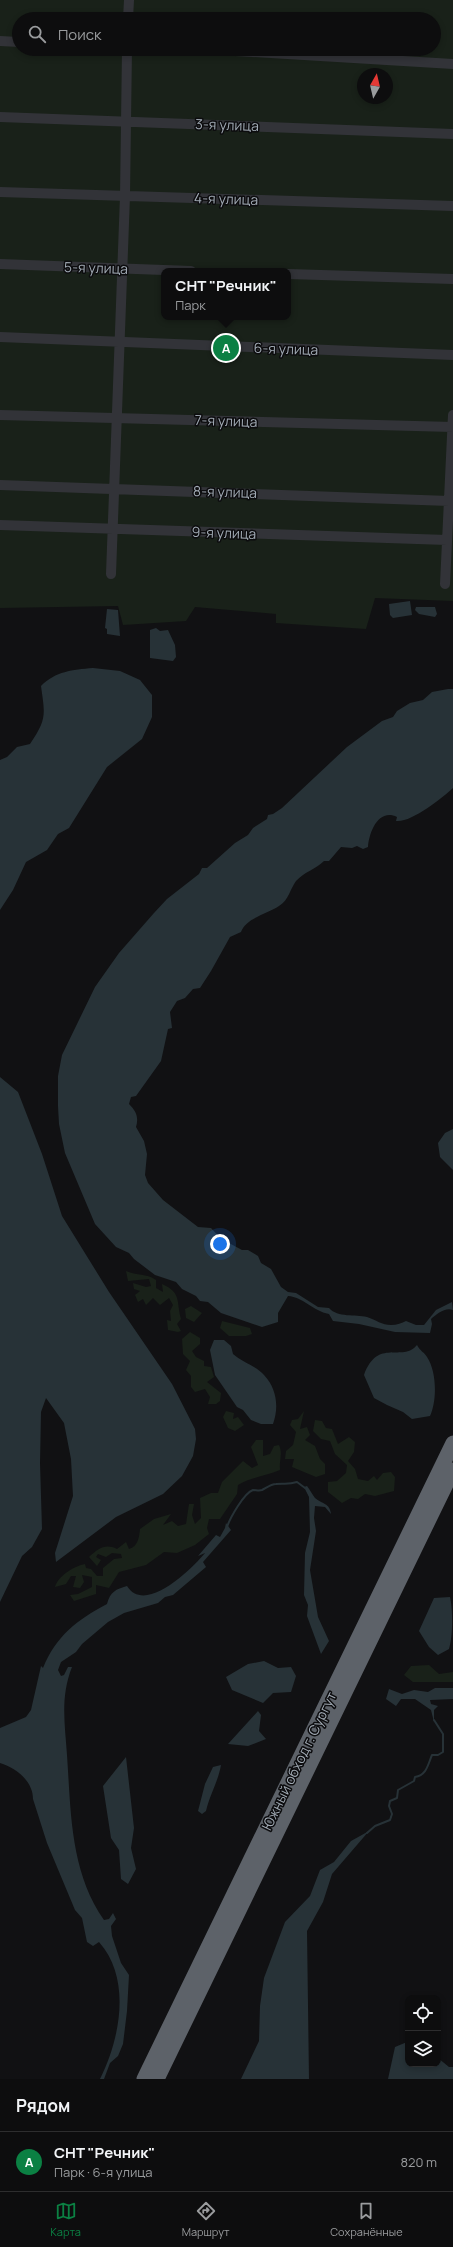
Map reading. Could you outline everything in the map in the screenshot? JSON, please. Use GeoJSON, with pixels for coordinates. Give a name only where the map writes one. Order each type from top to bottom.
{"type":"FeatureCollection","features":[{"type":"Feature","properties":{"kind":"highway","name":"Южный обход г. Сургут"},"geometry":{"type":"LineString","coordinates":[[144,2079],[453,1442]]}},
{"type":"Feature","properties":{"kind":"highway","name":"Южный обход г. Сургут"},"geometry":{"type":"LineString","coordinates":[[156,2079],[453,1470]]}},
{"type":"Feature","properties":{"kind":"street"},"geometry":{"type":"LineString","coordinates":[[128,12],[129,0]]}},
{"type":"Feature","properties":{"kind":"street"},"geometry":{"type":"LineString","coordinates":[[0,41],[12,42]]}},
{"type":"Feature","properties":{"kind":"street"},"geometry":{"type":"LineString","coordinates":[[111,574],[123,269],[127,122],[127,56]]}},
{"type":"Feature","properties":{"kind":"street"},"geometry":{"type":"LineString","coordinates":[[320,56],[453,64]]}},
{"type":"Feature","properties":{"kind":"street","name":"3-я улица"},"geometry":{"type":"LineString","coordinates":[[0,117],[453,134]]}},
{"type":"Feature","properties":{"kind":"street","name":"4-я улица"},"geometry":{"type":"LineString","coordinates":[[0,192],[453,206]]}},
{"type":"Feature","properties":{"kind":"street","name":"5-я улица"},"geometry":{"type":"LineString","coordinates":[[0,264],[161,270]]}},
{"type":"Feature","properties":{"kind":"street"},"geometry":{"type":"LineString","coordinates":[[291,274],[453,279]]}},
{"type":"Feature","properties":{"kind":"street","name":"6-я улица"},"geometry":{"type":"LineString","coordinates":[[0,337],[453,355]]}},
{"type":"Feature","properties":{"kind":"street","name":"7-я улица"},"geometry":{"type":"LineString","coordinates":[[0,415],[453,426]]}},
{"type":"Feature","properties":{"kind":"street"},"geometry":{"type":"LineString","coordinates":[[445,584],[453,415]]}},
{"type":"Feature","properties":{"kind":"street","name":"8-я улица"},"geometry":{"type":"LineString","coordinates":[[0,485],[449,501]]}},
{"type":"Feature","properties":{"kind":"street","name":"9-я улица"},"geometry":{"type":"LineString","coordinates":[[0,525],[447,540]]}},
{"type":"Feature","properties":{"kind":"shaded area"},"geometry":{"type":"Polygon","coordinates":[[[0,0],[453,0],[453,601],[375,598],[366,629],[276,623],[276,614],[195,607],[186,621],[123,625],[118,606],[0,608],[0,0]]]}},
{"type":"Feature","properties":{"kind":"shaded area"},"geometry":{"type":"Polygon","coordinates":[[[410,601],[412,615],[393,618],[390,615],[389,604],[410,601]]]}},
{"type":"Feature","properties":{"kind":"shaded area"},"geometry":{"type":"Polygon","coordinates":[[[416,607],[435,607],[437,614],[435,617],[419,614],[415,610],[416,607]]]}},
{"type":"Feature","properties":{"kind":"shaded area"},"geometry":{"type":"Polygon","coordinates":[[[107,609],[118,610],[120,636],[107,634],[107,629],[105,628],[107,609]]]}},
{"type":"Feature","properties":{"kind":"shaded area"},"geometry":{"type":"Polygon","coordinates":[[[156,628],[160,631],[168,630],[175,645],[176,657],[173,661],[150,658],[150,630],[156,628]]]}},
{"type":"Feature","properties":{"kind":"shaded area"},"geometry":{"type":"Polygon","coordinates":[[[93,668],[120,671],[140,680],[152,695],[152,717],[142,739],[107,767],[69,828],[58,834],[47,850],[26,862],[13,890],[0,910],[0,760],[7,757],[17,747],[30,744],[36,736],[42,722],[44,711],[41,686],[52,677],[59,674],[93,668]]]}},
{"type":"Feature","properties":{"kind":"shaded area"},"geometry":{"type":"Polygon","coordinates":[[[453,689],[453,788],[442,798],[410,818],[402,821],[396,821],[397,817],[390,815],[380,819],[376,823],[370,835],[368,847],[363,849],[357,846],[352,848],[341,847],[329,861],[324,861],[299,878],[282,904],[247,923],[241,932],[230,937],[200,988],[193,989],[185,998],[177,1001],[170,1012],[172,1028],[168,1029],[161,1061],[136,1096],[131,1097],[129,1104],[136,1114],[136,1127],[144,1141],[147,1154],[145,1175],[148,1183],[163,1200],[198,1227],[211,1228],[225,1243],[229,1243],[242,1250],[248,1250],[258,1256],[261,1263],[271,1269],[281,1287],[288,1292],[296,1293],[318,1307],[329,1308],[337,1313],[367,1317],[388,1325],[406,1321],[416,1325],[424,1325],[436,1310],[452,1302],[453,1310],[444,1310],[431,1319],[432,1324],[430,1333],[395,1332],[359,1324],[333,1321],[329,1314],[298,1299],[288,1296],[278,1313],[278,1322],[262,1327],[221,1313],[208,1302],[200,1301],[196,1296],[182,1289],[176,1282],[155,1275],[134,1259],[129,1253],[116,1247],[95,1224],[65,1153],[59,1124],[58,1076],[62,1055],[95,987],[119,953],[167,899],[199,874],[202,868],[207,868],[235,843],[248,835],[253,828],[267,819],[268,815],[273,814],[282,808],[347,747],[382,721],[393,717],[397,711],[410,703],[423,700],[432,692],[453,689]]]}},
{"type":"Feature","properties":{"kind":"shaded area"},"geometry":{"type":"Polygon","coordinates":[[[0,1077],[18,1092],[42,1154],[62,1216],[109,1292],[172,1384],[195,1429],[196,1439],[193,1456],[182,1476],[163,1494],[116,1517],[56,1562],[55,1553],[73,1496],[71,1459],[64,1423],[46,1398],[41,1412],[40,1463],[42,1529],[32,1547],[22,1556],[0,1602],[0,1077]]]}},
{"type":"Feature","properties":{"kind":"shaded area"},"geometry":{"type":"Polygon","coordinates":[[[453,1129],[453,1170],[440,1157],[438,1143],[445,1133],[453,1129]]]}},
{"type":"Feature","properties":{"kind":"shaded area"},"geometry":{"type":"Polygon","coordinates":[[[126,1271],[134,1274],[145,1275],[156,1280],[156,1288],[163,1292],[162,1284],[173,1291],[178,1302],[181,1319],[177,1324],[181,1331],[178,1332],[168,1330],[167,1320],[171,1321],[170,1311],[173,1305],[169,1298],[160,1305],[153,1298],[146,1305],[143,1299],[138,1302],[135,1295],[140,1291],[134,1289],[133,1283],[146,1287],[151,1286],[149,1279],[128,1281],[126,1271]]]}},
{"type":"Feature","properties":{"kind":"shaded area"},"geometry":{"type":"Polygon","coordinates":[[[191,1306],[202,1313],[194,1322],[186,1318],[185,1309],[191,1306]]]}},
{"type":"Feature","properties":{"kind":"shaded area"},"geometry":{"type":"Polygon","coordinates":[[[222,1321],[250,1328],[252,1334],[246,1336],[229,1336],[220,1328],[222,1321]]]}},
{"type":"Feature","properties":{"kind":"shaded area"},"geometry":{"type":"Polygon","coordinates":[[[190,1332],[200,1338],[200,1344],[192,1351],[196,1357],[204,1361],[204,1366],[211,1367],[214,1377],[207,1382],[221,1393],[220,1401],[216,1404],[208,1404],[210,1397],[205,1389],[195,1392],[191,1387],[191,1376],[186,1370],[190,1361],[183,1354],[182,1339],[190,1332]]]}},
{"type":"Feature","properties":{"kind":"shaded area"},"geometry":{"type":"Polygon","coordinates":[[[214,1340],[224,1340],[231,1346],[233,1354],[257,1369],[268,1380],[272,1386],[276,1398],[276,1411],[273,1424],[261,1424],[251,1420],[243,1410],[237,1407],[215,1375],[210,1350],[214,1340]]]}},
{"type":"Feature","properties":{"kind":"shaded area"},"geometry":{"type":"Polygon","coordinates":[[[417,1345],[426,1355],[433,1370],[435,1395],[430,1416],[412,1419],[403,1412],[374,1398],[364,1375],[376,1357],[390,1352],[404,1352],[411,1350],[417,1345]]]}},
{"type":"Feature","properties":{"kind":"shaded area"},"geometry":{"type":"Polygon","coordinates":[[[226,1411],[234,1413],[233,1419],[238,1417],[244,1425],[235,1431],[228,1428],[223,1417],[226,1411]]]}},
{"type":"Feature","properties":{"kind":"shaded area"},"geometry":{"type":"Polygon","coordinates":[[[304,1411],[300,1429],[307,1427],[310,1435],[305,1440],[315,1446],[320,1459],[325,1464],[325,1474],[316,1477],[292,1467],[294,1459],[285,1459],[286,1451],[293,1445],[296,1432],[290,1425],[292,1420],[298,1419],[304,1411]]]}},
{"type":"Feature","properties":{"kind":"shaded area"},"geometry":{"type":"Polygon","coordinates":[[[315,1420],[322,1421],[326,1428],[332,1429],[338,1444],[349,1437],[355,1442],[354,1452],[348,1461],[355,1469],[358,1479],[368,1481],[374,1476],[377,1480],[383,1473],[391,1472],[395,1477],[394,1491],[375,1496],[365,1494],[358,1499],[351,1498],[342,1503],[328,1492],[328,1482],[337,1481],[346,1473],[347,1465],[335,1454],[330,1441],[321,1439],[313,1431],[315,1420]]]}},
{"type":"Feature","properties":{"kind":"shaded area"},"geometry":{"type":"Polygon","coordinates":[[[256,1440],[263,1440],[263,1456],[270,1454],[274,1446],[279,1445],[281,1451],[280,1470],[248,1480],[238,1485],[237,1494],[220,1519],[209,1519],[207,1528],[209,1534],[195,1545],[177,1553],[164,1552],[146,1565],[119,1572],[109,1588],[96,1585],[96,1594],[74,1601],[70,1595],[78,1594],[92,1587],[92,1577],[82,1575],[84,1582],[80,1588],[73,1587],[76,1576],[71,1576],[66,1584],[55,1587],[63,1575],[76,1567],[85,1564],[86,1568],[91,1569],[97,1576],[103,1576],[103,1568],[114,1559],[122,1558],[121,1554],[112,1553],[106,1557],[98,1554],[96,1557],[101,1560],[97,1566],[89,1557],[102,1548],[113,1547],[117,1549],[126,1542],[129,1549],[132,1548],[138,1541],[140,1529],[154,1519],[171,1514],[163,1525],[172,1521],[178,1526],[186,1524],[189,1504],[194,1504],[192,1515],[195,1524],[201,1518],[200,1498],[211,1493],[218,1493],[222,1482],[243,1461],[252,1468],[258,1465],[251,1447],[256,1440]]]}},
{"type":"Feature","properties":{"kind":"shaded area"},"geometry":{"type":"Polygon","coordinates":[[[307,1486],[315,1498],[329,1508],[331,1514],[325,1507],[315,1506],[314,1518],[316,1531],[310,1570],[318,1617],[329,1641],[321,1654],[307,1616],[308,1605],[304,1595],[305,1553],[310,1532],[309,1497],[304,1487],[307,1486]]]}},
{"type":"Feature","properties":{"kind":"shaded area"},"geometry":{"type":"Polygon","coordinates":[[[226,1523],[231,1530],[203,1562],[206,1567],[173,1595],[165,1597],[158,1603],[124,1613],[108,1622],[82,1644],[76,1652],[61,1662],[58,1670],[61,1676],[64,1675],[68,1667],[72,1667],[66,1689],[64,1711],[72,1819],[78,1861],[84,1882],[104,1920],[109,1919],[113,1913],[116,1919],[111,1926],[112,1936],[121,1963],[129,1975],[123,2044],[118,2056],[110,2063],[104,2079],[100,2079],[113,2046],[117,2028],[119,1991],[116,1973],[109,1957],[99,1942],[93,1946],[87,1942],[82,1918],[75,1910],[47,1843],[30,1786],[22,1776],[12,1768],[0,1763],[0,1728],[26,1717],[31,1710],[41,1666],[43,1668],[54,1647],[69,1630],[86,1616],[107,1604],[112,1594],[120,1588],[127,1586],[135,1594],[145,1595],[156,1593],[168,1586],[199,1560],[205,1553],[198,1556],[216,1535],[220,1537],[226,1523]]]}},
{"type":"Feature","properties":{"kind":"shaded area"},"geometry":{"type":"Polygon","coordinates":[[[450,1597],[452,1623],[449,1649],[438,1655],[429,1647],[419,1631],[434,1598],[450,1597]]]}},
{"type":"Feature","properties":{"kind":"shaded area"},"geometry":{"type":"Polygon","coordinates":[[[264,1661],[278,1668],[291,1667],[296,1676],[291,1692],[273,1693],[263,1703],[232,1690],[226,1677],[248,1664],[264,1661]]]}},
{"type":"Feature","properties":{"kind":"shaded area"},"geometry":{"type":"Polygon","coordinates":[[[429,1665],[439,1674],[453,1672],[453,1682],[413,1682],[404,1675],[411,1666],[429,1665]]]}},
{"type":"Feature","properties":{"kind":"shaded area"},"geometry":{"type":"Polygon","coordinates":[[[435,1688],[453,1688],[453,1699],[430,1700],[431,1704],[438,1706],[434,1710],[434,1722],[431,1710],[415,1699],[401,1699],[396,1706],[386,1699],[389,1689],[402,1694],[414,1690],[428,1692],[435,1688]]]}},
{"type":"Feature","properties":{"kind":"shaded area"},"geometry":{"type":"Polygon","coordinates":[[[258,1711],[261,1715],[259,1731],[266,1739],[248,1746],[228,1744],[258,1711]]]}},
{"type":"Feature","properties":{"kind":"shaded area"},"geometry":{"type":"Polygon","coordinates":[[[126,1757],[134,1828],[131,1848],[136,1869],[128,1884],[121,1879],[119,1850],[111,1838],[103,1786],[126,1757]]]}},
{"type":"Feature","properties":{"kind":"shaded area"},"geometry":{"type":"Polygon","coordinates":[[[221,1765],[206,1811],[202,1814],[198,1811],[205,1784],[213,1767],[221,1765]]]}},
{"type":"Feature","properties":{"kind":"shaded area"},"geometry":{"type":"Polygon","coordinates":[[[369,1831],[332,1874],[323,1902],[307,1931],[309,2079],[241,2079],[259,2041],[260,2006],[264,1978],[285,1922],[310,1896],[320,1870],[334,1862],[351,1841],[369,1831]]]}},
{"type":"Feature","properties":{"kind":"shaded area"},"geometry":{"type":"Polygon","coordinates":[[[405,2043],[405,2067],[441,2067],[441,2060],[449,2067],[453,2067],[453,2079],[388,2079],[395,2047],[405,2043]]]}},
{"type":"Feature","properties":{"kind":"waterway"},"geometry":{"type":"LineString","coordinates":[[227,1527],[234,1512],[249,1492],[253,1490],[262,1490],[274,1484],[288,1484],[297,1482],[305,1488]]}},
{"type":"Feature","properties":{"kind":"waterway"},"geometry":{"type":"LineString","coordinates":[[367,1833],[375,1826],[390,1820],[392,1814],[389,1806],[390,1801],[397,1798],[398,1790],[414,1781],[415,1777],[425,1772],[432,1755],[438,1755],[443,1752],[443,1734],[434,1720]]}},
{"type":"Feature","properties":{"kind":"place","name":"СНТ \"Речник\""},"geometry":{"type":"Point","coordinates":[226,348]}}]}
